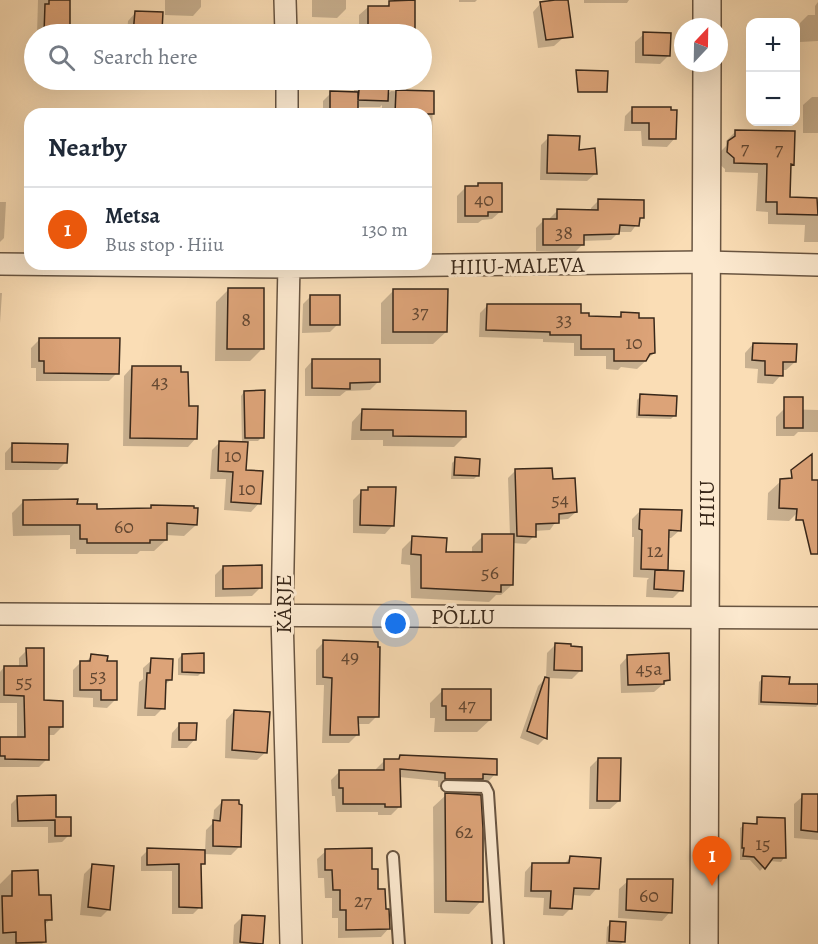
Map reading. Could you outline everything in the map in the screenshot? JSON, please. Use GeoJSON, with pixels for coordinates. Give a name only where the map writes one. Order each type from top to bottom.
{"type":"FeatureCollection","features":[{"type":"Feature","properties":{"kind":"street"},"geometry":{"type":"LineString","coordinates":[[285,0],[286,24]]}},
{"type":"Feature","properties":{"kind":"street"},"geometry":{"type":"LineString","coordinates":[[707,0],[707,18]]}},
{"type":"Feature","properties":{"kind":"street","name":"HIIU"},"geometry":{"type":"LineString","coordinates":[[704,944],[707,72]]}},
{"type":"Feature","properties":{"kind":"street"},"geometry":{"type":"LineString","coordinates":[[286,90],[287,108]]}},
{"type":"Feature","properties":{"kind":"street","name":"HIIU-MALEVA"},"geometry":{"type":"LineString","coordinates":[[432,265],[705,262],[818,265]]}},
{"type":"Feature","properties":{"kind":"street","name":"HIIU-MALEVA"},"geometry":{"type":"LineString","coordinates":[[0,264],[24,264]]}},
{"type":"Feature","properties":{"kind":"street","name":"KÄRJE"},"geometry":{"type":"LineString","coordinates":[[289,270],[282,615],[291,944]]}},
{"type":"Feature","properties":{"kind":"street","name":"PÕLLU"},"geometry":{"type":"LineString","coordinates":[[0,614],[818,618]]}},
{"type":"Feature","properties":{"kind":"lane"},"geometry":{"type":"LineString","coordinates":[[447,786],[485,787],[488,793],[498,944]]}},
{"type":"Feature","properties":{"kind":"lane"},"geometry":{"type":"LineString","coordinates":[[393,856],[399,944]]}},
{"type":"Feature","properties":{"kind":"building"},"geometry":{"type":"Polygon","coordinates":[[[49,0],[70,0],[70,24],[44,24],[45,4],[49,4],[49,0]]]}},
{"type":"Feature","properties":{"kind":"building"},"geometry":{"type":"Polygon","coordinates":[[[415,0],[415,24],[368,24],[368,6],[389,6],[389,1],[415,0]]]}},
{"type":"Feature","properties":{"kind":"building"},"geometry":{"type":"Polygon","coordinates":[[[568,0],[573,37],[546,40],[540,2],[568,0]]]}},
{"type":"Feature","properties":{"kind":"building"},"geometry":{"type":"Polygon","coordinates":[[[135,11],[163,12],[162,24],[134,24],[135,11]]]}},
{"type":"Feature","properties":{"kind":"building"},"geometry":{"type":"Polygon","coordinates":[[[643,32],[671,33],[670,56],[643,55],[643,32]]]}},
{"type":"Feature","properties":{"kind":"building"},"geometry":{"type":"Polygon","coordinates":[[[576,70],[608,71],[607,92],[578,92],[576,70]]]}},
{"type":"Feature","properties":{"kind":"building"},"geometry":{"type":"Polygon","coordinates":[[[359,90],[389,90],[388,101],[358,100],[359,90]]]}},
{"type":"Feature","properties":{"kind":"building"},"geometry":{"type":"Polygon","coordinates":[[[396,90],[434,91],[434,114],[432,114],[432,108],[395,108],[396,90]]]}},
{"type":"Feature","properties":{"kind":"building"},"geometry":{"type":"Polygon","coordinates":[[[330,91],[358,92],[358,108],[330,108],[330,91]]]}},
{"type":"Feature","properties":{"kind":"building"},"geometry":{"type":"Polygon","coordinates":[[[632,107],[671,107],[671,110],[677,110],[676,139],[649,139],[649,123],[632,123],[632,107]]]}},
{"type":"Feature","properties":{"kind":"building"},"geometry":{"type":"Polygon","coordinates":[[[735,130],[795,131],[790,197],[817,198],[818,215],[777,214],[777,202],[766,202],[767,164],[734,163],[734,158],[727,152],[728,141],[735,136],[735,130]]]}},
{"type":"Feature","properties":{"kind":"building"},"geometry":{"type":"Polygon","coordinates":[[[548,135],[580,136],[579,150],[595,148],[597,174],[547,173],[548,135]]]}},
{"type":"Feature","properties":{"kind":"building"},"geometry":{"type":"Polygon","coordinates":[[[478,183],[502,183],[502,212],[488,212],[488,216],[465,216],[465,186],[478,186],[478,183]]]}},
{"type":"Feature","properties":{"kind":"building"},"geometry":{"type":"Polygon","coordinates":[[[598,199],[644,200],[644,218],[640,218],[639,226],[620,225],[619,234],[584,235],[584,245],[543,245],[543,219],[557,219],[557,209],[598,210],[598,199]]]}},
{"type":"Feature","properties":{"kind":"building"},"geometry":{"type":"Polygon","coordinates":[[[228,288],[264,288],[264,349],[227,349],[228,288]]]}},
{"type":"Feature","properties":{"kind":"building"},"geometry":{"type":"Polygon","coordinates":[[[393,289],[448,289],[447,332],[393,332],[393,289]]]}},
{"type":"Feature","properties":{"kind":"building"},"geometry":{"type":"Polygon","coordinates":[[[310,295],[340,295],[340,325],[310,325],[310,295]]]}},
{"type":"Feature","properties":{"kind":"building"},"geometry":{"type":"Polygon","coordinates":[[[487,304],[581,304],[581,313],[589,313],[589,316],[621,317],[621,312],[639,313],[639,318],[654,318],[655,353],[650,354],[646,361],[614,361],[614,349],[581,349],[581,335],[486,330],[487,304]]]}},
{"type":"Feature","properties":{"kind":"building"},"geometry":{"type":"Polygon","coordinates":[[[39,338],[120,338],[119,374],[44,373],[44,361],[39,361],[39,338]]]}},
{"type":"Feature","properties":{"kind":"building"},"geometry":{"type":"Polygon","coordinates":[[[753,343],[797,344],[796,362],[783,362],[783,376],[765,375],[765,361],[752,360],[753,343]]]}},
{"type":"Feature","properties":{"kind":"building"},"geometry":{"type":"Polygon","coordinates":[[[312,359],[380,359],[380,382],[350,383],[350,389],[312,388],[312,359]]]}},
{"type":"Feature","properties":{"kind":"building"},"geometry":{"type":"Polygon","coordinates":[[[132,366],[181,366],[181,372],[188,372],[189,406],[198,406],[197,439],[130,438],[132,366]]]}},
{"type":"Feature","properties":{"kind":"building"},"geometry":{"type":"Polygon","coordinates":[[[265,390],[264,438],[245,438],[244,391],[265,390]]]}},
{"type":"Feature","properties":{"kind":"building"},"geometry":{"type":"Polygon","coordinates":[[[640,394],[677,396],[676,416],[639,415],[640,394]]]}},
{"type":"Feature","properties":{"kind":"building"},"geometry":{"type":"Polygon","coordinates":[[[784,397],[803,397],[803,428],[784,428],[784,397]]]}},
{"type":"Feature","properties":{"kind":"building"},"geometry":{"type":"Polygon","coordinates":[[[362,409],[466,411],[466,437],[393,436],[393,430],[361,430],[362,409]]]}},
{"type":"Feature","properties":{"kind":"building"},"geometry":{"type":"Polygon","coordinates":[[[219,441],[248,442],[246,470],[263,471],[261,504],[231,502],[233,472],[218,471],[219,441]]]}},
{"type":"Feature","properties":{"kind":"building"},"geometry":{"type":"Polygon","coordinates":[[[12,443],[68,444],[67,463],[12,462],[12,443]]]}},
{"type":"Feature","properties":{"kind":"building"},"geometry":{"type":"Polygon","coordinates":[[[812,454],[812,480],[818,480],[818,554],[811,554],[803,520],[796,520],[797,509],[779,508],[780,479],[792,478],[791,470],[812,454]]]}},
{"type":"Feature","properties":{"kind":"building"},"geometry":{"type":"Polygon","coordinates":[[[455,457],[480,459],[479,476],[454,475],[455,457]]]}},
{"type":"Feature","properties":{"kind":"building"},"geometry":{"type":"Polygon","coordinates":[[[552,468],[553,479],[575,478],[577,512],[559,514],[559,523],[536,524],[536,537],[517,536],[515,469],[552,468]]]}},
{"type":"Feature","properties":{"kind":"building"},"geometry":{"type":"Polygon","coordinates":[[[368,487],[396,487],[394,526],[360,525],[361,490],[368,490],[368,487]]]}},
{"type":"Feature","properties":{"kind":"building"},"geometry":{"type":"Polygon","coordinates":[[[78,499],[77,504],[97,504],[97,509],[151,508],[151,505],[194,506],[198,508],[197,525],[167,523],[167,540],[150,540],[150,543],[87,543],[87,539],[80,539],[80,525],[23,525],[23,500],[78,499]]]}},
{"type":"Feature","properties":{"kind":"building"},"geometry":{"type":"Polygon","coordinates":[[[640,509],[682,510],[681,531],[669,530],[668,570],[641,569],[640,509]]]}},
{"type":"Feature","properties":{"kind":"building"},"geometry":{"type":"Polygon","coordinates":[[[482,534],[514,534],[513,585],[501,585],[501,592],[421,588],[421,555],[411,554],[412,536],[447,538],[446,552],[482,552],[482,534]]]}},
{"type":"Feature","properties":{"kind":"building"},"geometry":{"type":"Polygon","coordinates":[[[262,565],[262,588],[223,589],[223,566],[262,565]]]}},
{"type":"Feature","properties":{"kind":"building"},"geometry":{"type":"Polygon","coordinates":[[[655,570],[684,571],[683,591],[654,589],[655,570]]]}},
{"type":"Feature","properties":{"kind":"building"},"geometry":{"type":"Polygon","coordinates":[[[323,640],[378,642],[378,647],[380,647],[379,717],[358,717],[359,735],[330,735],[332,678],[323,677],[323,640]]]}},
{"type":"Feature","properties":{"kind":"building"},"geometry":{"type":"Polygon","coordinates":[[[555,643],[582,647],[582,671],[554,670],[555,643]]]}},
{"type":"Feature","properties":{"kind":"building"},"geometry":{"type":"Polygon","coordinates":[[[26,648],[44,648],[44,700],[63,701],[63,727],[49,727],[49,760],[5,759],[5,756],[0,756],[0,737],[25,737],[24,696],[4,695],[4,666],[27,666],[26,648]]]}},
{"type":"Feature","properties":{"kind":"building"},"geometry":{"type":"Polygon","coordinates":[[[204,653],[204,673],[182,672],[182,654],[204,653]]]}},
{"type":"Feature","properties":{"kind":"building"},"geometry":{"type":"Polygon","coordinates":[[[669,653],[670,680],[664,681],[664,684],[628,685],[627,655],[669,653]]]}},
{"type":"Feature","properties":{"kind":"building"},"geometry":{"type":"Polygon","coordinates":[[[91,654],[108,656],[107,661],[117,661],[117,700],[101,700],[101,690],[80,690],[80,661],[90,661],[91,654]]]}},
{"type":"Feature","properties":{"kind":"building"},"geometry":{"type":"Polygon","coordinates":[[[151,658],[173,659],[172,680],[166,680],[165,709],[145,708],[147,673],[150,673],[151,658]]]}},
{"type":"Feature","properties":{"kind":"building"},"geometry":{"type":"Polygon","coordinates":[[[762,676],[790,677],[789,684],[818,684],[818,704],[761,702],[762,676]]]}},
{"type":"Feature","properties":{"kind":"building"},"geometry":{"type":"Polygon","coordinates":[[[545,677],[549,678],[547,739],[527,731],[545,677]]]}},
{"type":"Feature","properties":{"kind":"building"},"geometry":{"type":"Polygon","coordinates":[[[442,689],[491,689],[491,720],[446,720],[446,706],[442,706],[442,689]]]}},
{"type":"Feature","properties":{"kind":"building"},"geometry":{"type":"Polygon","coordinates":[[[234,710],[270,712],[267,753],[232,750],[234,710]]]}},
{"type":"Feature","properties":{"kind":"building"},"geometry":{"type":"Polygon","coordinates":[[[179,723],[197,723],[196,740],[179,740],[179,723]]]}},
{"type":"Feature","properties":{"kind":"building"},"geometry":{"type":"Polygon","coordinates":[[[400,755],[497,759],[497,775],[483,774],[483,779],[445,779],[445,773],[400,769],[401,807],[385,807],[385,804],[343,804],[343,788],[339,788],[339,770],[384,770],[384,759],[399,759],[400,755]]]}},
{"type":"Feature","properties":{"kind":"building"},"geometry":{"type":"Polygon","coordinates":[[[598,758],[621,758],[620,801],[597,801],[598,758]]]}},
{"type":"Feature","properties":{"kind":"building"},"geometry":{"type":"Polygon","coordinates":[[[445,793],[481,795],[483,902],[446,901],[445,793]]]}},
{"type":"Feature","properties":{"kind":"building"},"geometry":{"type":"Polygon","coordinates":[[[802,794],[818,794],[818,832],[801,830],[802,794]]]}},
{"type":"Feature","properties":{"kind":"building"},"geometry":{"type":"Polygon","coordinates":[[[56,795],[56,817],[71,817],[71,836],[55,836],[55,820],[18,821],[17,796],[56,795]]]}},
{"type":"Feature","properties":{"kind":"building"},"geometry":{"type":"Polygon","coordinates":[[[222,800],[239,800],[239,804],[242,805],[241,847],[213,846],[213,820],[220,821],[222,800]]]}},
{"type":"Feature","properties":{"kind":"building"},"geometry":{"type":"Polygon","coordinates":[[[757,817],[785,818],[786,858],[773,858],[765,869],[754,857],[743,856],[743,823],[757,824],[757,817]]]}},
{"type":"Feature","properties":{"kind":"building"},"geometry":{"type":"Polygon","coordinates":[[[147,848],[205,850],[205,864],[201,864],[202,908],[179,907],[179,864],[147,865],[147,848]]]}},
{"type":"Feature","properties":{"kind":"building"},"geometry":{"type":"Polygon","coordinates":[[[372,848],[372,869],[378,869],[378,889],[385,889],[390,929],[346,930],[346,910],[340,910],[340,890],[333,890],[332,870],[325,870],[325,849],[372,848]]]}},
{"type":"Feature","properties":{"kind":"building"},"geometry":{"type":"Polygon","coordinates":[[[570,856],[601,858],[599,889],[574,888],[572,909],[550,908],[551,891],[531,891],[532,863],[569,863],[570,856]]]}},
{"type":"Feature","properties":{"kind":"building"},"geometry":{"type":"Polygon","coordinates":[[[92,864],[114,866],[110,910],[88,907],[92,864]]]}},
{"type":"Feature","properties":{"kind":"building"},"geometry":{"type":"Polygon","coordinates":[[[38,870],[39,895],[51,895],[52,920],[45,920],[46,942],[16,943],[16,932],[3,933],[2,896],[12,896],[12,871],[38,870]]]}},
{"type":"Feature","properties":{"kind":"building"},"geometry":{"type":"Polygon","coordinates":[[[627,879],[673,879],[672,913],[626,910],[627,879]]]}},
{"type":"Feature","properties":{"kind":"building"},"geometry":{"type":"Polygon","coordinates":[[[242,915],[265,916],[263,944],[240,942],[242,915]]]}},
{"type":"Feature","properties":{"kind":"building"},"geometry":{"type":"Polygon","coordinates":[[[610,921],[626,922],[625,942],[609,941],[610,921]]]}},
{"type":"Feature","properties":{"kind":"place","name":"Metsa"},"geometry":{"type":"Point","coordinates":[712,886]}}]}
